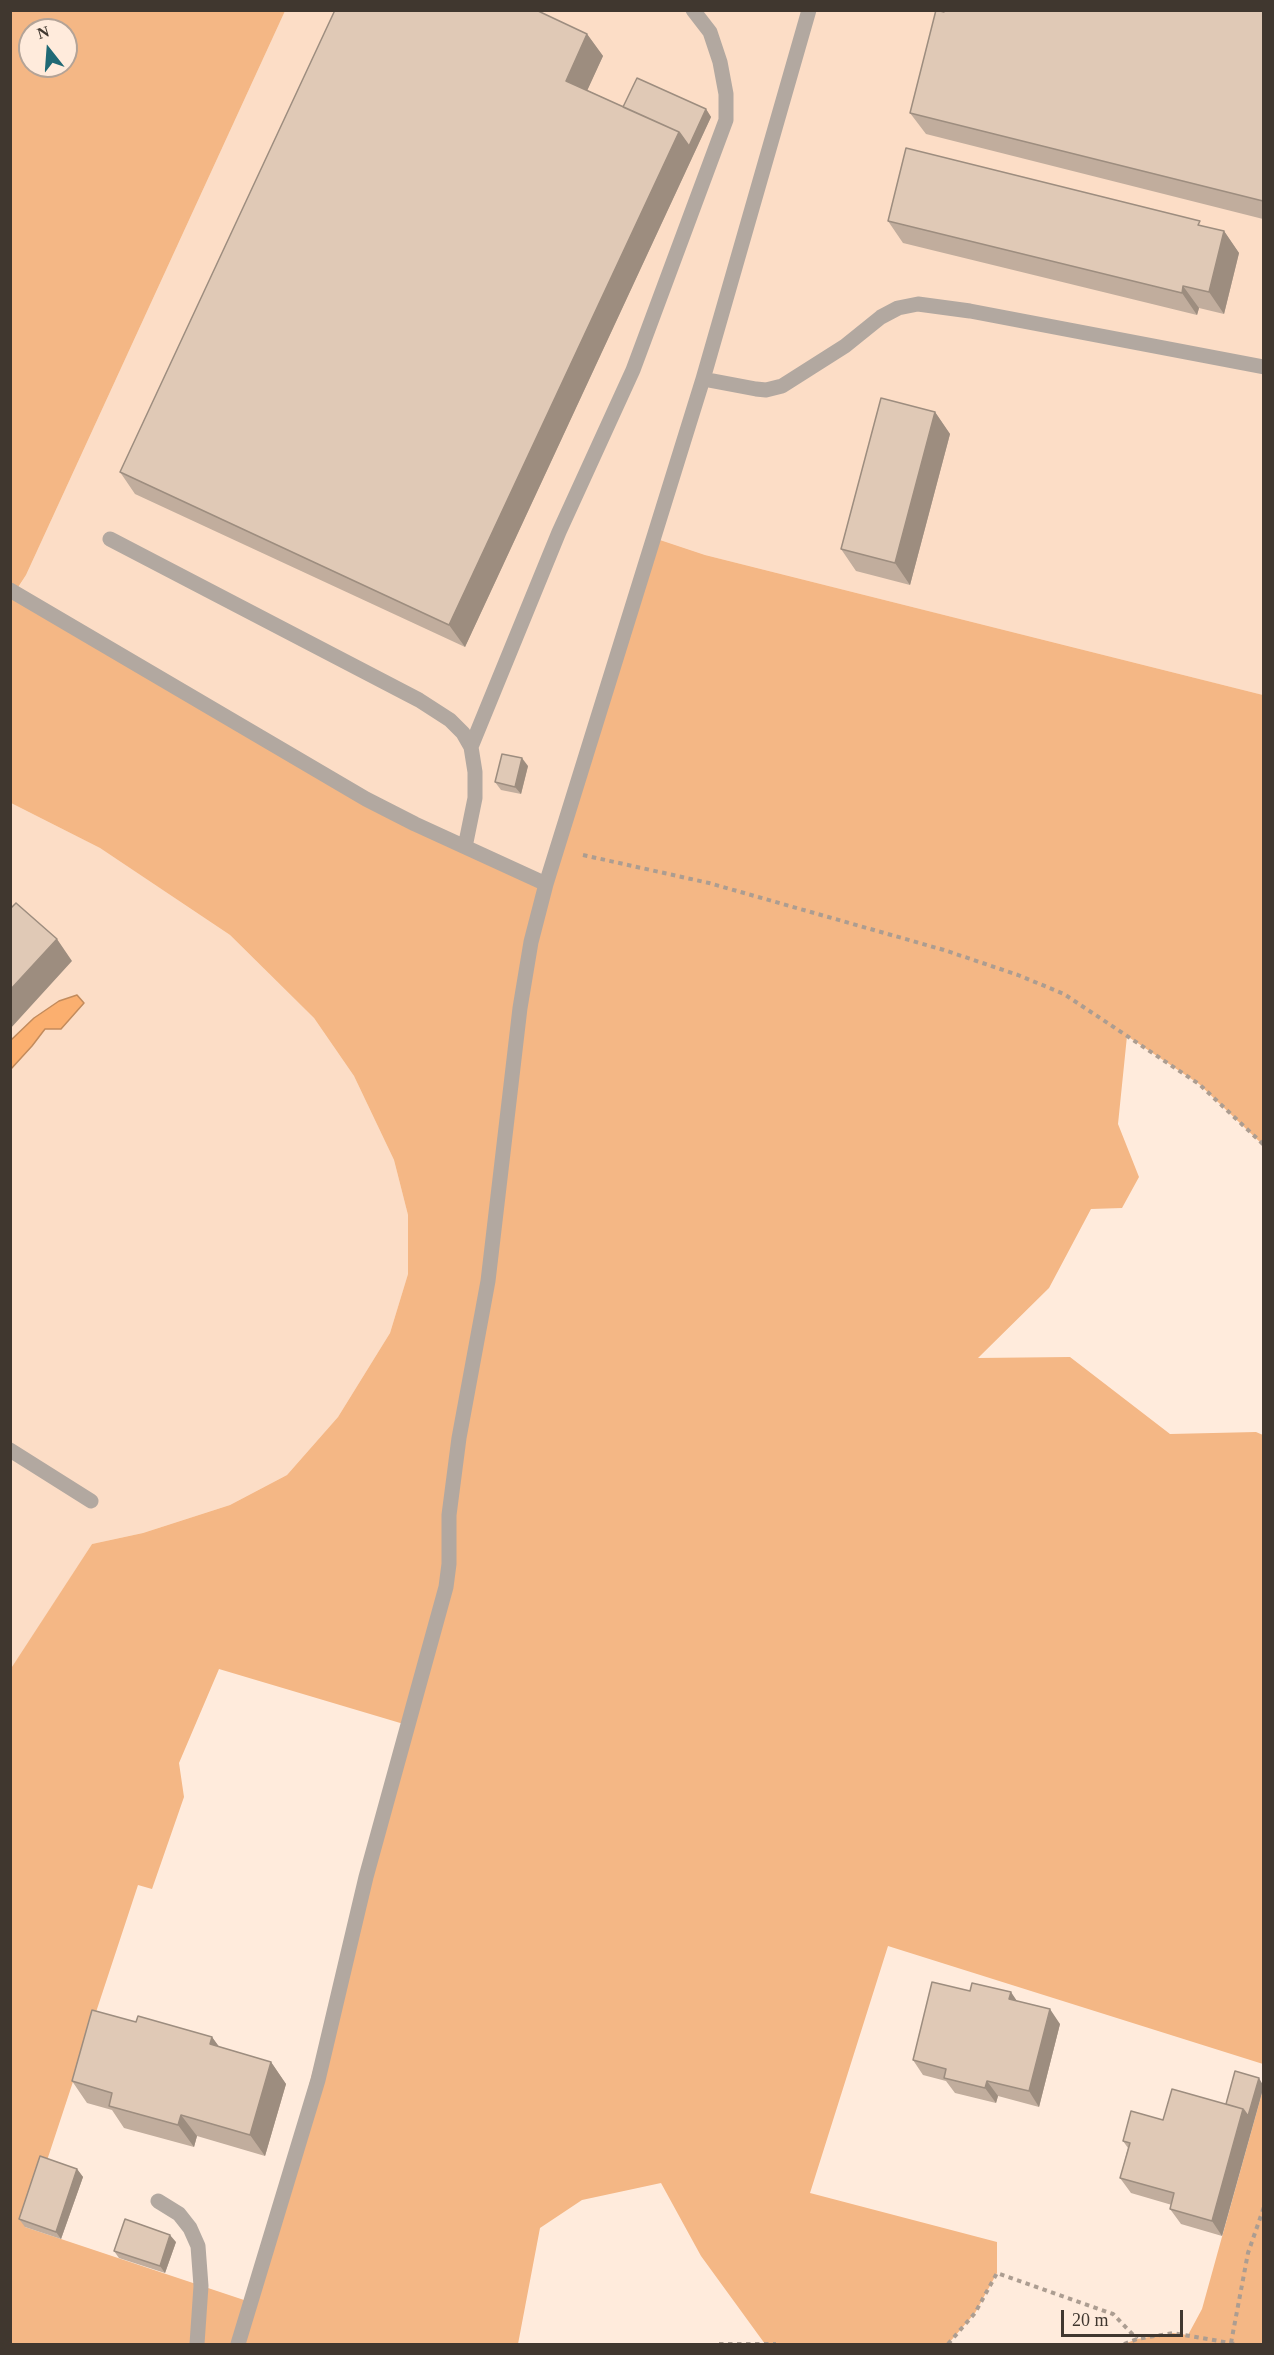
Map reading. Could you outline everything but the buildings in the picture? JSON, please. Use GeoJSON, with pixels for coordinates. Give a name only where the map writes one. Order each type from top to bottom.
{"type":"FeatureCollection","features":[{"type":"Feature","properties":{"kind":"lane"},"geometry":{"type":"LineString","coordinates":[[471,747],[559,532],[633,370],[726,120],[726,94],[720,62],[710,32],[693,10]]}},
{"type":"Feature","properties":{"kind":"lane"},"geometry":{"type":"LineString","coordinates":[[238,2344],[318,2080],[366,1877],[446,1587],[449,1564],[449,1515],[459,1438],[488,1281],[520,1008],[531,942],[556,849],[703,379],[809,10]]}},
{"type":"Feature","properties":{"kind":"lane"},"geometry":{"type":"LineString","coordinates":[[703,379],[766,390],[782,386],[844,346],[881,317],[898,308],[918,304],[969,310],[1263,367]]}},
{"type":"Feature","properties":{"kind":"lane"},"geometry":{"type":"LineString","coordinates":[[110,539],[420,700],[450,720],[463,733],[471,747],[475,772],[474,798],[465,847]]}},
{"type":"Feature","properties":{"kind":"lane"},"geometry":{"type":"LineString","coordinates":[[10,590],[366,799],[546,884]]}},
{"type":"Feature","properties":{"kind":"lane"},"geometry":{"type":"LineString","coordinates":[[10,1450],[91,1500]]}},
{"type":"Feature","properties":{"kind":"lane"},"geometry":{"type":"LineString","coordinates":[[158,2201],[179,2214],[190,2228],[198,2246],[201,2286],[198,2344]]}},
{"type":"Feature","properties":{"kind":"path"},"geometry":{"type":"LineString","coordinates":[[556,849],[709,883],[944,950],[1018,975],[1064,994],[1199,1084],[1263,1145]]}},
{"type":"Feature","properties":{"kind":"path"},"geometry":{"type":"LineString","coordinates":[[1124,2344],[1137,2339],[1173,2334],[1234,2344],[1248,2253],[1263,2207]]}},
{"type":"Feature","properties":{"kind":"path"},"geometry":{"type":"LineString","coordinates":[[948,2344],[975,2313],[997,2274],[1113,2314],[1137,2339]]}},
{"type":"Feature","properties":{"kind":"path"},"geometry":{"type":"LineString","coordinates":[[719,2344],[776,2344]]}},
{"type":"Feature","properties":{"kind":"shaded area"},"geometry":{"type":"Polygon","coordinates":[[[11,11],[285,11],[26,575],[15,592],[366,799],[545,884],[654,538],[705,555],[1263,695],[1263,1145],[1199,1084],[1127,1036],[1118,1124],[1139,1177],[1122,1208],[1091,1209],[1049,1288],[978,1358],[1070,1357],[1170,1434],[1256,1432],[1263,1435],[1263,2064],[888,1946],[810,2193],[997,2242],[997,2273],[975,2313],[948,2344],[765,2344],[701,2256],[661,2183],[582,2200],[540,2228],[518,2344],[11,2344],[10,1670],[92,1544],[143,1533],[230,1505],[287,1475],[338,1417],[390,1333],[408,1274],[408,1215],[394,1160],[354,1076],[314,1018],[230,935],[100,848],[11,803],[11,11]],[[219,1669],[179,1763],[184,1797],[152,1889],[138,1885],[25,2227],[250,2302],[407,1725],[219,1669]]]}},
{"type":"Feature","properties":{"kind":"shaded area"},"geometry":{"type":"Polygon","coordinates":[[[285,11],[1263,11],[1263,695],[705,555],[654,538],[546,884],[415,824],[15,593],[26,575],[285,11]]]}},
{"type":"Feature","properties":{"kind":"shaded area"},"geometry":{"type":"Polygon","coordinates":[[[11,803],[100,848],[230,935],[314,1018],[354,1076],[394,1160],[408,1215],[408,1274],[390,1333],[338,1417],[287,1475],[230,1505],[143,1533],[92,1544],[11,1670],[11,803]]]}},
{"type":"Feature","properties":{"kind":"shaded area"},"geometry":{"type":"Polygon","coordinates":[[[77,995],[84,1003],[61,1029],[45,1029],[11,1069],[11,1040],[34,1018],[59,1001],[77,995]]]}},
{"type":"Feature","properties":{"kind":"shaded area"},"geometry":{"type":"Polygon","coordinates":[[[1263,2089],[1263,2344],[1124,2344],[1137,2339],[1173,2333],[1188,2335],[1202,2309],[1263,2089]]]}}]}
